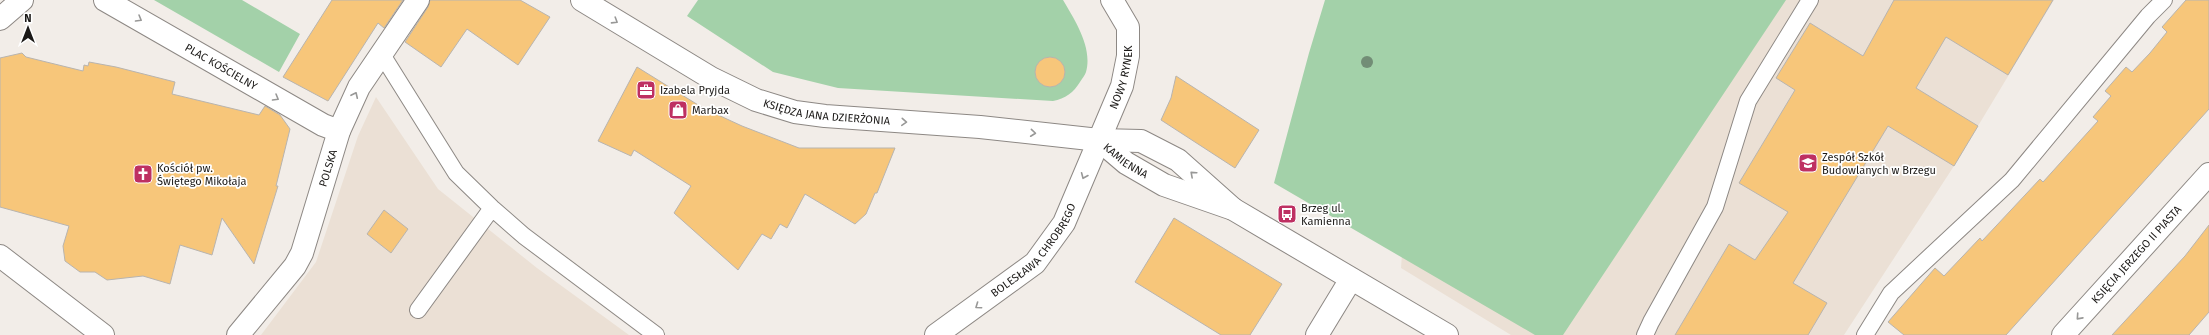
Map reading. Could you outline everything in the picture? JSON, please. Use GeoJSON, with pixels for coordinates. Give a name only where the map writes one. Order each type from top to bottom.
{"type":"FeatureCollection","features":[{"type":"Feature","properties":{"kind":"street"},"geometry":{"type":"LineString","coordinates":[[0,19],[22,0]]}},
{"type":"Feature","properties":{"kind":"street","name":"PLAC KOŚCIELNY"},"geometry":{"type":"LineString","coordinates":[[105,0],[323,125],[339,131]]}},
{"type":"Feature","properties":{"kind":"street","name":"POLSKA"},"geometry":{"type":"LineString","coordinates":[[238,335],[294,266],[302,253],[339,131],[359,87],[418,0]]}},
{"type":"Feature","properties":{"kind":"street","name":"KSIĘDZA JANA DZIERŻONIA"},"geometry":{"type":"LineString","coordinates":[[582,0],[711,78],[756,100],[795,112],[980,127],[1099,140]]}},
{"type":"Feature","properties":{"kind":"street","name":"NOWY RYNEK"},"geometry":{"type":"LineString","coordinates":[[1099,140],[1122,86],[1128,56],[1128,27],[1121,4]]}},
{"type":"Feature","properties":{"kind":"street","name":"KAMIENNA"},"geometry":{"type":"LineString","coordinates":[[1099,140],[1126,163],[1164,185],[1233,209],[1447,335]]}},
{"type":"Feature","properties":{"kind":"street","name":"BOLESŁAWA CHROBREGO"},"geometry":{"type":"LineString","coordinates":[[936,335],[1035,263],[1064,223],[1099,140]]}},
{"type":"Feature","properties":{"kind":"street","name":"KSIĘCIA JERZEGO II PIASTA"},"geometry":{"type":"LineString","coordinates":[[2063,335],[2209,174]]}},
{"type":"Feature","properties":{"kind":"street"},"geometry":{"type":"LineString","coordinates":[[0,256],[103,335]]}},
{"type":"Feature","properties":{"kind":"street"},"geometry":{"type":"LineString","coordinates":[[1317,335],[1351,279]]}},
{"type":"Feature","properties":{"kind":"lane"},"geometry":{"type":"LineString","coordinates":[[1645,335],[1715,207],[1748,101],[1810,0]]}},
{"type":"Feature","properties":{"kind":"lane"},"geometry":{"type":"LineString","coordinates":[[1865,335],[1891,293],[2012,180],[2148,16],[2164,0]]}},
{"type":"Feature","properties":{"kind":"lane"},"geometry":{"type":"LineString","coordinates":[[381,54],[456,173],[492,208],[524,236],[656,335]]}},
{"type":"Feature","properties":{"kind":"lane"},"geometry":{"type":"LineString","coordinates":[[418,310],[492,208]]}},
{"type":"Feature","properties":{"kind":"shaded area"},"geometry":{"type":"Polygon","coordinates":[[[1420,0],[2054,0],[1952,169],[1844,335],[1511,335],[1401,268],[1420,0]]]}},
{"type":"Feature","properties":{"kind":"shaded area"},"geometry":{"type":"Polygon","coordinates":[[[376,97],[438,189],[537,268],[629,335],[261,335],[316,262],[358,136],[376,97]]]}},
{"type":"Feature","properties":{"kind":"green space"},"geometry":{"type":"Polygon","coordinates":[[[154,0],[242,0],[300,34],[279,72],[154,0]]]}},
{"type":"Feature","properties":{"kind":"green space"},"geometry":{"type":"Polygon","coordinates":[[[698,0],[1063,0],[1085,43],[1087,53],[1086,72],[1078,86],[1072,92],[1061,99],[1053,101],[838,88],[773,72],[687,16],[698,0]]]}},
{"type":"Feature","properties":{"kind":"green space"},"geometry":{"type":"Polygon","coordinates":[[[1325,0],[1786,0],[1563,335],[1535,335],[1274,183],[1325,0]]]}},
{"type":"Feature","properties":{"kind":"building"},"geometry":{"type":"Polygon","coordinates":[[[332,0],[403,0],[384,28],[378,23],[328,101],[283,77],[332,0]]]}},
{"type":"Feature","properties":{"kind":"building"},"geometry":{"type":"Polygon","coordinates":[[[430,0],[520,0],[550,17],[518,65],[467,29],[441,67],[405,42],[428,7],[430,0]]]}},
{"type":"Feature","properties":{"kind":"building","name":"Zespół Szkół Budowlanych w Brzegu"},"geometry":{"type":"Polygon","coordinates":[[[1894,0],[2053,0],[2008,75],[1946,37],[1916,88],[1978,126],[1954,166],[1888,126],[1793,283],[1827,303],[1808,335],[1675,335],[1729,244],[1755,260],[1788,212],[1739,183],[1795,90],[1776,78],[1810,23],[1863,56],[1894,0]]]}},
{"type":"Feature","properties":{"kind":"building"},"geometry":{"type":"Polygon","coordinates":[[[2186,0],[2209,0],[2209,109],[2006,335],[1904,335],[1888,322],[1935,268],[1944,276],[1980,238],[1982,241],[2040,179],[2043,182],[2098,121],[2093,117],[2111,96],[2105,91],[2126,67],[2132,72],[2150,53],[2167,32],[2162,27],[2186,0]]]}},
{"type":"Feature","properties":{"kind":"building","name":"Kościół pw. Świętego Mikołaja"},"geometry":{"type":"Polygon","coordinates":[[[22,53],[26,57],[83,71],[84,65],[88,66],[89,62],[116,67],[175,82],[172,94],[259,115],[265,106],[280,115],[290,129],[276,186],[278,186],[254,264],[222,218],[212,255],[180,245],[170,284],[143,276],[107,280],[95,272],[80,272],[65,261],[63,246],[69,226],[0,207],[0,58],[22,53]]]}},
{"type":"Feature","properties":{"kind":"building"},"geometry":{"type":"Polygon","coordinates":[[[1050,57],[1061,61],[1065,72],[1061,83],[1050,87],[1039,83],[1035,72],[1039,61],[1050,57]]]}},
{"type":"Feature","properties":{"kind":"building"},"geometry":{"type":"Polygon","coordinates":[[[637,67],[703,108],[742,126],[799,148],[895,148],[877,193],[875,193],[866,214],[855,224],[805,194],[787,228],[780,224],[771,239],[762,234],[738,270],[674,213],[691,186],[634,150],[631,156],[598,141],[637,67]]]}},
{"type":"Feature","properties":{"kind":"building"},"geometry":{"type":"Polygon","coordinates":[[[1176,76],[1259,130],[1235,168],[1161,120],[1171,98],[1176,76]]]}},
{"type":"Feature","properties":{"kind":"building"},"geometry":{"type":"Polygon","coordinates":[[[384,210],[408,229],[391,253],[367,234],[384,210]]]}},
{"type":"Feature","properties":{"kind":"building"},"geometry":{"type":"Polygon","coordinates":[[[1174,218],[1282,284],[1250,335],[1221,335],[1135,282],[1174,218]]]}},
{"type":"Feature","properties":{"kind":"building"},"geometry":{"type":"Polygon","coordinates":[[[2209,225],[2209,312],[2189,335],[2112,335],[2185,256],[2209,225]]]}},
{"type":"Feature","properties":{"kind":"place","name":"Izabela Pryjda"},"geometry":{"type":"Point","coordinates":[646,90]}},
{"type":"Feature","properties":{"kind":"place","name":"Marbax"},"geometry":{"type":"Point","coordinates":[678,110]}},
{"type":"Feature","properties":{"kind":"place","name":"Zespół Szkół Budowlanych w Brzegu"},"geometry":{"type":"Point","coordinates":[1808,163]}},
{"type":"Feature","properties":{"kind":"place","name":"Kościół pw. Świętego Mikołaja"},"geometry":{"type":"Point","coordinates":[143,174]}},
{"type":"Feature","properties":{"kind":"place","name":"Brzeg ul. Kamienna"},"geometry":{"type":"Point","coordinates":[1287,214]}}]}
